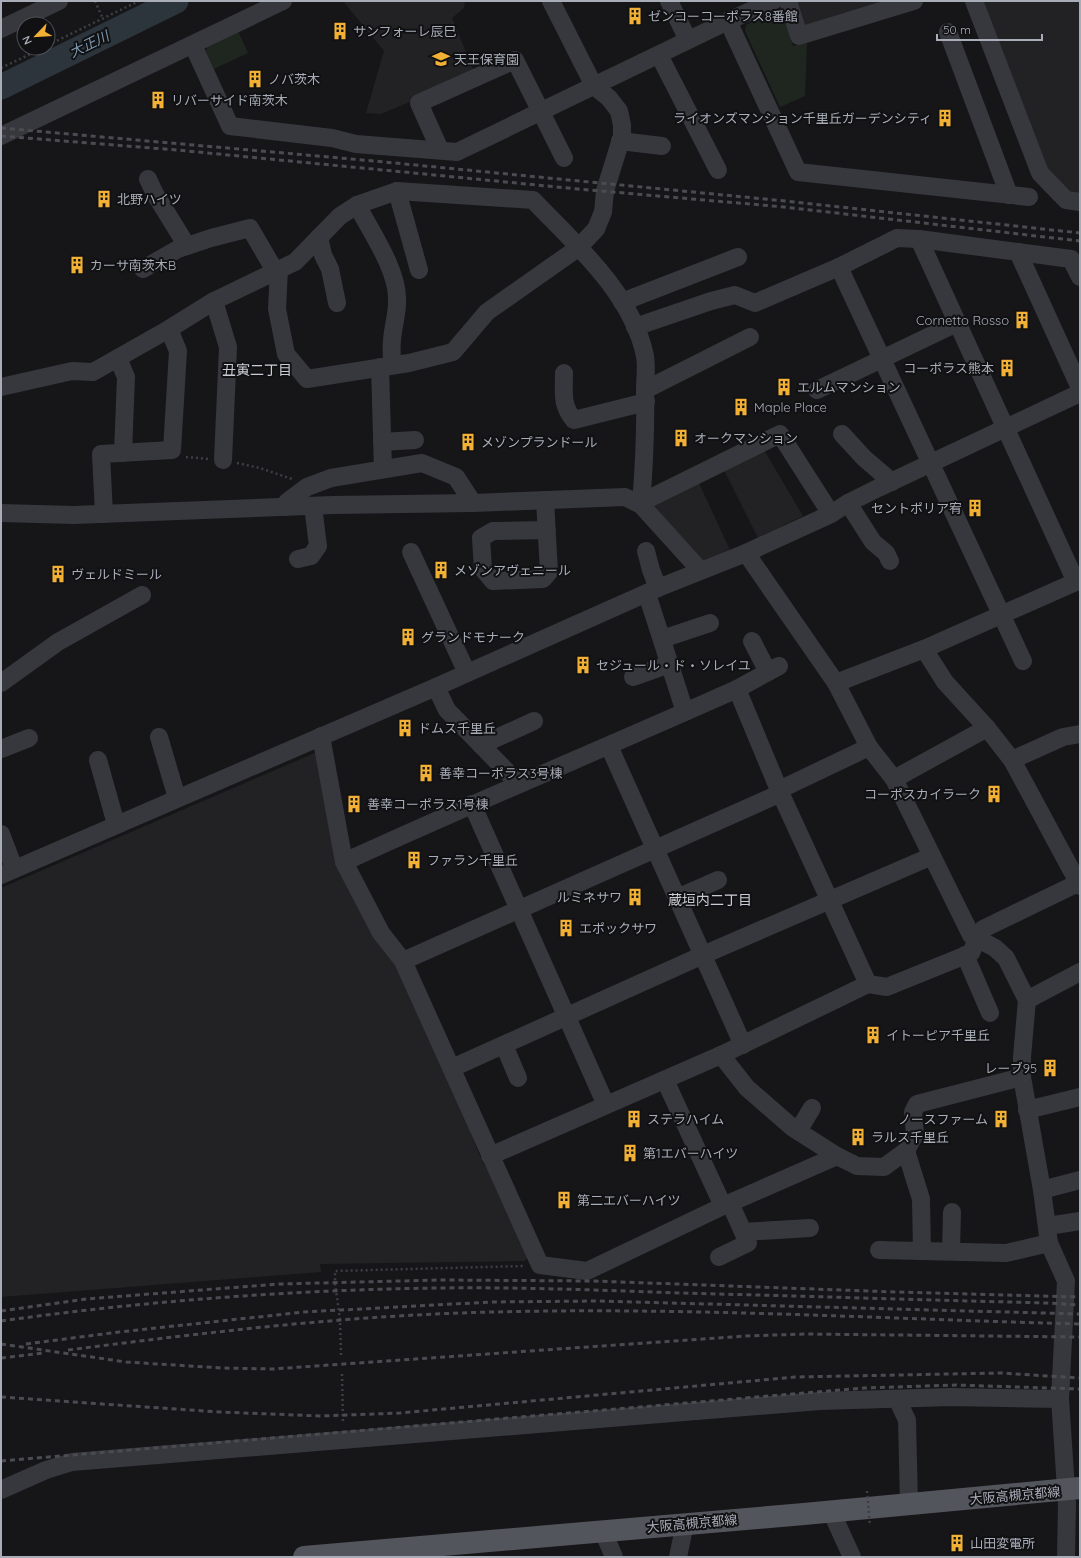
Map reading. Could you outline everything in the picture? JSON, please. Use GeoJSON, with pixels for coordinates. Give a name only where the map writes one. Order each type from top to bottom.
{"type":"FeatureCollection","features":[{"type":"Feature","properties":{"kind":"main road","name":"大阪高槻京都線"},"geometry":{"type":"LineString","coordinates":[[306,1557],[1073,1489]]}},
{"type":"Feature","properties":{"kind":"street"},"geometry":{"type":"LineString","coordinates":[[1,30],[59,1]]}},
{"type":"Feature","properties":{"kind":"street"},"geometry":{"type":"LineString","coordinates":[[1,136],[283,1]]}},
{"type":"Feature","properties":{"kind":"street"},"geometry":{"type":"LineString","coordinates":[[143,269],[178,249],[211,238],[250,228],[277,270],[277,309],[286,354],[307,378],[409,362],[453,352],[487,312],[578,248],[596,229],[603,212],[605,191],[620,141],[622,125],[619,111],[609,98],[594,86],[551,1]]}},
{"type":"Feature","properties":{"kind":"street"},"geometry":{"type":"LineString","coordinates":[[669,1],[688,40]]}},
{"type":"Feature","properties":{"kind":"street"},"geometry":{"type":"LineString","coordinates":[[192,45],[230,126],[332,138],[356,144],[458,152],[688,40],[773,1]]}},
{"type":"Feature","properties":{"kind":"street"},"geometry":{"type":"LineString","coordinates":[[788,1],[799,36],[914,1]]}},
{"type":"Feature","properties":{"kind":"street"},"geometry":{"type":"LineString","coordinates":[[974,1],[1040,173],[1066,200],[1080,202]]}},
{"type":"Feature","properties":{"kind":"street"},"geometry":{"type":"LineString","coordinates":[[728,21],[798,172],[1029,197]]}},
{"type":"Feature","properties":{"kind":"street"},"geometry":{"type":"LineString","coordinates":[[948,32],[1009,194]]}},
{"type":"Feature","properties":{"kind":"street"},"geometry":{"type":"LineString","coordinates":[[659,55],[718,170]]}},
{"type":"Feature","properties":{"kind":"street"},"geometry":{"type":"LineString","coordinates":[[440,150],[419,103],[515,60],[564,158]]}},
{"type":"Feature","properties":{"kind":"street"},"geometry":{"type":"LineString","coordinates":[[620,141],[662,146]]}},
{"type":"Feature","properties":{"kind":"street"},"geometry":{"type":"LineString","coordinates":[[148,179],[155,194],[187,246]]}},
{"type":"Feature","properties":{"kind":"street"},"geometry":{"type":"LineString","coordinates":[[397,191],[419,270]]}},
{"type":"Feature","properties":{"kind":"street"},"geometry":{"type":"LineString","coordinates":[[3,382],[72,371],[93,372],[214,301],[295,262],[340,216],[357,205],[397,191],[533,200],[606,277],[622,302],[635,328],[645,357],[646,396],[642,504]]}},
{"type":"Feature","properties":{"kind":"street"},"geometry":{"type":"LineString","coordinates":[[357,205],[387,261],[398,297],[392,341],[386,366],[382,442],[383,469]]}},
{"type":"Feature","properties":{"kind":"street"},"geometry":{"type":"LineString","coordinates":[[320,237],[323,255],[330,269],[337,303]]}},
{"type":"Feature","properties":{"kind":"street"},"geometry":{"type":"LineString","coordinates":[[635,328],[711,301],[735,295],[755,303],[839,267],[897,238],[919,239],[1071,259],[1080,278]]}},
{"type":"Feature","properties":{"kind":"street"},"geometry":{"type":"LineString","coordinates":[[836,683],[924,649],[1078,581],[956,323],[919,239]]}},
{"type":"Feature","properties":{"kind":"street"},"geometry":{"type":"LineString","coordinates":[[1018,252],[1080,388]]}},
{"type":"Feature","properties":{"kind":"street"},"geometry":{"type":"LineString","coordinates":[[622,302],[738,257]]}},
{"type":"Feature","properties":{"kind":"street"},"geometry":{"type":"LineString","coordinates":[[839,267],[1023,661]]}},
{"type":"Feature","properties":{"kind":"street"},"geometry":{"type":"LineString","coordinates":[[214,301],[228,348],[223,460]]}},
{"type":"Feature","properties":{"kind":"street"},"geometry":{"type":"LineString","coordinates":[[816,390],[956,323]]}},
{"type":"Feature","properties":{"kind":"street"},"geometry":{"type":"LineString","coordinates":[[104,514],[101,454],[172,450],[178,351],[168,329]]}},
{"type":"Feature","properties":{"kind":"street"},"geometry":{"type":"LineString","coordinates":[[564,373],[564,404],[567,412],[574,420],[646,396],[750,337]]}},
{"type":"Feature","properties":{"kind":"street"},"geometry":{"type":"LineString","coordinates":[[118,358],[126,377],[123,452]]}},
{"type":"Feature","properties":{"kind":"street"},"geometry":{"type":"LineString","coordinates":[[1,834],[8,871],[436,687],[700,570],[746,553],[832,514],[848,503],[1080,393]]}},
{"type":"Feature","properties":{"kind":"street"},"geometry":{"type":"LineString","coordinates":[[642,504],[780,434],[832,514]]}},
{"type":"Feature","properties":{"kind":"street"},"geometry":{"type":"LineString","coordinates":[[842,434],[864,458],[892,482]]}},
{"type":"Feature","properties":{"kind":"street"},"geometry":{"type":"LineString","coordinates":[[382,442],[415,440]]}},
{"type":"Feature","properties":{"kind":"street"},"geometry":{"type":"LineString","coordinates":[[285,507],[287,502],[307,486],[331,478],[422,463],[456,477],[473,503]]}},
{"type":"Feature","properties":{"kind":"street"},"geometry":{"type":"LineString","coordinates":[[1,513],[74,515],[625,497],[642,504],[700,570]]}},
{"type":"Feature","properties":{"kind":"street"},"geometry":{"type":"LineString","coordinates":[[546,500],[547,530]]}},
{"type":"Feature","properties":{"kind":"street"},"geometry":{"type":"LineString","coordinates":[[848,503],[873,542],[886,553],[890,561]]}},
{"type":"Feature","properties":{"kind":"street"},"geometry":{"type":"LineString","coordinates":[[298,559],[311,556],[318,546],[313,506]]}},
{"type":"Feature","properties":{"kind":"street"},"geometry":{"type":"LineString","coordinates":[[646,551],[651,570],[653,591],[662,639],[685,712]]}},
{"type":"Feature","properties":{"kind":"street"},"geometry":{"type":"LineString","coordinates":[[411,552],[468,673]]}},
{"type":"Feature","properties":{"kind":"street"},"geometry":{"type":"LineString","coordinates":[[746,553],[836,683],[869,747],[894,779],[971,935],[995,948],[1006,958],[1027,1000],[1022,1057],[1022,1077],[1042,1190],[1048,1235],[1073,1281],[1060,1399],[1073,1489],[1067,1504],[1071,1555]]}},
{"type":"Feature","properties":{"kind":"street"},"geometry":{"type":"LineString","coordinates":[[1,683],[58,642],[142,595]]}},
{"type":"Feature","properties":{"kind":"street"},"geometry":{"type":"LineString","coordinates":[[662,639],[710,623]]}},
{"type":"Feature","properties":{"kind":"street"},"geometry":{"type":"LineString","coordinates":[[344,862],[472,804],[737,689],[773,669],[752,641]]}},
{"type":"Feature","properties":{"kind":"street"},"geometry":{"type":"LineString","coordinates":[[490,1156],[722,1055],[868,984],[887,987],[971,953],[983,929],[1079,885],[1012,760],[987,728],[945,682],[924,649]]}},
{"type":"Feature","properties":{"kind":"street"},"geometry":{"type":"LineString","coordinates":[[633,676],[670,664]]}},
{"type":"Feature","properties":{"kind":"street"},"geometry":{"type":"LineString","coordinates":[[436,687],[447,710],[519,784]]}},
{"type":"Feature","properties":{"kind":"street"},"geometry":{"type":"LineString","coordinates":[[737,689],[780,792],[868,984]]}},
{"type":"Feature","properties":{"kind":"street"},"geometry":{"type":"LineString","coordinates":[[481,745],[534,721]]}},
{"type":"Feature","properties":{"kind":"street"},"geometry":{"type":"LineString","coordinates":[[894,779],[987,728]]}},
{"type":"Feature","properties":{"kind":"street"},"geometry":{"type":"LineString","coordinates":[[1012,760],[1063,737],[1080,734]]}},
{"type":"Feature","properties":{"kind":"street"},"geometry":{"type":"LineString","coordinates":[[321,736],[344,862],[381,933],[403,961],[540,1265],[587,1270],[837,1156]]}},
{"type":"Feature","properties":{"kind":"street"},"geometry":{"type":"LineString","coordinates":[[159,737],[177,798]]}},
{"type":"Feature","properties":{"kind":"street"},"geometry":{"type":"LineString","coordinates":[[1,749],[29,738]]}},
{"type":"Feature","properties":{"kind":"street"},"geometry":{"type":"LineString","coordinates":[[608,746],[743,1045]]}},
{"type":"Feature","properties":{"kind":"street"},"geometry":{"type":"LineString","coordinates":[[403,961],[655,850],[780,792],[869,747]]}},
{"type":"Feature","properties":{"kind":"street"},"geometry":{"type":"LineString","coordinates":[[98,760],[116,824]]}},
{"type":"Feature","properties":{"kind":"street"},"geometry":{"type":"LineString","coordinates":[[472,804],[606,1105]]}},
{"type":"Feature","properties":{"kind":"street"},"geometry":{"type":"LineString","coordinates":[[452,1068],[703,955],[932,856]]}},
{"type":"Feature","properties":{"kind":"street"},"geometry":{"type":"LineString","coordinates":[[677,898],[718,880]]}},
{"type":"Feature","properties":{"kind":"street"},"geometry":{"type":"LineString","coordinates":[[964,955],[990,1012]]}},
{"type":"Feature","properties":{"kind":"street"},"geometry":{"type":"LineString","coordinates":[[1027,1000],[1080,972]]}},
{"type":"Feature","properties":{"kind":"street"},"geometry":{"type":"LineString","coordinates":[[504,1045],[518,1078]]}},
{"type":"Feature","properties":{"kind":"street"},"geometry":{"type":"LineString","coordinates":[[722,1055],[747,1088],[798,1131],[837,1156],[857,1166],[884,1166],[906,1151],[915,1134],[913,1112],[917,1104],[1022,1077]]}},
{"type":"Feature","properties":{"kind":"street"},"geometry":{"type":"LineString","coordinates":[[665,1080],[727,1205],[748,1243],[719,1257]]}},
{"type":"Feature","properties":{"kind":"street"},"geometry":{"type":"LineString","coordinates":[[1028,1110],[1080,1097]]}},
{"type":"Feature","properties":{"kind":"street"},"geometry":{"type":"LineString","coordinates":[[798,1131],[812,1108]]}},
{"type":"Feature","properties":{"kind":"street"},"geometry":{"type":"LineString","coordinates":[[906,1151],[922,1199],[922,1251]]}},
{"type":"Feature","properties":{"kind":"street"},"geometry":{"type":"LineString","coordinates":[[1042,1190],[1080,1180]]}},
{"type":"Feature","properties":{"kind":"street"},"geometry":{"type":"LineString","coordinates":[[951,1251],[952,1212]]}},
{"type":"Feature","properties":{"kind":"street"},"geometry":{"type":"LineString","coordinates":[[880,1250],[1006,1253],[1080,1221]]}},
{"type":"Feature","properties":{"kind":"street"},"geometry":{"type":"LineString","coordinates":[[743,1232],[810,1228]]}},
{"type":"Feature","properties":{"kind":"street"},"geometry":{"type":"LineString","coordinates":[[1,1490],[46,1470],[72,1462],[820,1401],[951,1397],[1060,1399]]}},
{"type":"Feature","properties":{"kind":"street"},"geometry":{"type":"LineString","coordinates":[[897,1399],[907,1420],[909,1504]]}},
{"type":"Feature","properties":{"kind":"street"},"geometry":{"type":"LineString","coordinates":[[831,1511],[852,1557]]}},
{"type":"Feature","properties":{"kind":"street"},"geometry":{"type":"LineString","coordinates":[[678,1557],[685,1524]]}},
{"type":"Feature","properties":{"kind":"street"},"geometry":{"type":"LineString","coordinates":[[604,1531],[614,1557]]}},
{"type":"Feature","properties":{"kind":"path"},"geometry":{"type":"LineString","coordinates":[[95,1],[103,19]]}},
{"type":"Feature","properties":{"kind":"path"},"geometry":{"type":"LineString","coordinates":[[56,41],[139,1]]}},
{"type":"Feature","properties":{"kind":"path"},"geometry":{"type":"LineString","coordinates":[[1,68],[26,56]]}},
{"type":"Feature","properties":{"kind":"path"},"geometry":{"type":"LineString","coordinates":[[172,450],[177,454],[188,457],[223,460],[260,468],[288,477],[307,486]]}},
{"type":"Feature","properties":{"kind":"path"},"geometry":{"type":"LineString","coordinates":[[341,1355],[340,1320],[335,1272],[540,1265]]}},
{"type":"Feature","properties":{"kind":"path"},"geometry":{"type":"LineString","coordinates":[[342,1374],[344,1440]]}},
{"type":"Feature","properties":{"kind":"path"},"geometry":{"type":"LineString","coordinates":[[866,1491],[870,1526]]}},
{"type":"Feature","properties":{"kind":"shaded area"},"geometry":{"type":"Polygon","coordinates":[[[343,1],[465,1],[464,8],[452,18],[475,74],[381,114],[366,113],[384,51],[343,1]]]}},
{"type":"Feature","properties":{"kind":"shaded area"},"geometry":{"type":"Polygon","coordinates":[[[794,1],[889,1],[802,28],[794,1]]]}},
{"type":"Feature","properties":{"kind":"shaded area"},"geometry":{"type":"Polygon","coordinates":[[[981,1],[1080,1],[1080,195],[1071,194],[1046,167],[981,1]]]}},
{"type":"Feature","properties":{"kind":"shaded area"},"geometry":{"type":"Polygon","coordinates":[[[782,7],[793,46],[807,43],[805,96],[780,107],[745,31],[746,25],[782,7]]]}},
{"type":"Feature","properties":{"kind":"shaded area"},"geometry":{"type":"Polygon","coordinates":[[[237,29],[248,53],[214,69],[206,51],[209,42],[237,29]]]}},
{"type":"Feature","properties":{"kind":"shaded area"},"geometry":{"type":"Polygon","coordinates":[[[764,450],[803,516],[758,538],[724,470],[764,450]]]}},
{"type":"Feature","properties":{"kind":"shaded area"},"geometry":{"type":"Polygon","coordinates":[[[698,481],[730,550],[704,561],[654,509],[651,503],[698,481]]]}},
{"type":"Feature","properties":{"kind":"shaded area"},"geometry":{"type":"Polygon","coordinates":[[[317,752],[340,868],[399,967],[447,1072],[481,1159],[507,1202],[529,1255],[525,1261],[320,1264],[321,1272],[1,1297],[1,888],[317,752]]]}},
{"type":"Feature","properties":{"kind":"waterway","name":"大正川"},"geometry":{"type":"LineString","coordinates":[[1,87],[176,1]]}},
{"type":"Feature","properties":{"kind":"railway"},"geometry":{"type":"LineString","coordinates":[[1,128],[374,161],[785,201],[1080,233]]}},
{"type":"Feature","properties":{"kind":"railway"},"geometry":{"type":"LineString","coordinates":[[1,136],[177,150],[578,189],[784,207],[1080,241]]}},
{"type":"Feature","properties":{"kind":"railway"},"geometry":{"type":"LineString","coordinates":[[1,1311],[86,1299],[279,1284],[440,1280],[594,1281],[1080,1297]]}},
{"type":"Feature","properties":{"kind":"railway"},"geometry":{"type":"LineString","coordinates":[[1,1321],[164,1302],[328,1291],[437,1288],[558,1289],[1080,1305]]}},
{"type":"Feature","properties":{"kind":"railway"},"geometry":{"type":"LineString","coordinates":[[26,1344],[119,1332],[304,1312],[491,1302],[597,1301],[1080,1314]]}},
{"type":"Feature","properties":{"kind":"railway"},"geometry":{"type":"LineString","coordinates":[[68,1350],[281,1325],[387,1317],[494,1312],[714,1312],[1080,1324]]}},
{"type":"Feature","properties":{"kind":"railway"},"geometry":{"type":"LineString","coordinates":[[1,1344],[126,1362],[222,1368],[273,1369],[746,1336],[805,1334],[1080,1337]]}},
{"type":"Feature","properties":{"kind":"railway"},"geometry":{"type":"LineString","coordinates":[[1,1358],[44,1353]]}},
{"type":"Feature","properties":{"kind":"railway"},"geometry":{"type":"LineString","coordinates":[[1,1397],[219,1412],[321,1416],[400,1413],[795,1377],[1001,1373],[1080,1378]]}},
{"type":"Feature","properties":{"kind":"railway"},"geometry":{"type":"LineString","coordinates":[[1,1461],[864,1388],[956,1385],[1080,1389]]}},
{"type":"Feature","properties":{"kind":"place","name":"ゼンコーコーポラス8番館"},"geometry":{"type":"Point","coordinates":[635,16]}},
{"type":"Feature","properties":{"kind":"place","name":"サンフォーレ辰巳"},"geometry":{"type":"Point","coordinates":[340,31]}},
{"type":"Feature","properties":{"kind":"place","name":"天王保育園"},"geometry":{"type":"Point","coordinates":[441,59]}},
{"type":"Feature","properties":{"kind":"place","name":"ノバ茨木"},"geometry":{"type":"Point","coordinates":[255,79]}},
{"type":"Feature","properties":{"kind":"place","name":"リバーサイド南茨木"},"geometry":{"type":"Point","coordinates":[158,100]}},
{"type":"Feature","properties":{"kind":"place","name":"ライオンズマンション千里丘ガーデンシティ"},"geometry":{"type":"Point","coordinates":[945,118]}},
{"type":"Feature","properties":{"kind":"place","name":"北野ハイツ"},"geometry":{"type":"Point","coordinates":[104,199]}},
{"type":"Feature","properties":{"kind":"place","name":"カーサ南茨木B"},"geometry":{"type":"Point","coordinates":[77,265]}},
{"type":"Feature","properties":{"kind":"place","name":"Cornetto Rosso"},"geometry":{"type":"Point","coordinates":[1022,320]}},
{"type":"Feature","properties":{"kind":"place","name":"コーポラス熊本"},"geometry":{"type":"Point","coordinates":[1007,368]}},
{"type":"Feature","properties":{"kind":"place","name":"エルムマンション"},"geometry":{"type":"Point","coordinates":[784,387]}},
{"type":"Feature","properties":{"kind":"place","name":"Maple Place"},"geometry":{"type":"Point","coordinates":[741,407]}},
{"type":"Feature","properties":{"kind":"place","name":"オークマンション"},"geometry":{"type":"Point","coordinates":[681,438]}},
{"type":"Feature","properties":{"kind":"place","name":"メゾンプランドール"},"geometry":{"type":"Point","coordinates":[468,442]}},
{"type":"Feature","properties":{"kind":"place","name":"セントポリア宥"},"geometry":{"type":"Point","coordinates":[975,508]}},
{"type":"Feature","properties":{"kind":"place","name":"メゾンアヴェニール"},"geometry":{"type":"Point","coordinates":[441,570]}},
{"type":"Feature","properties":{"kind":"place","name":"ヴェルドミール"},"geometry":{"type":"Point","coordinates":[58,574]}},
{"type":"Feature","properties":{"kind":"place","name":"グランドモナーク"},"geometry":{"type":"Point","coordinates":[408,637]}},
{"type":"Feature","properties":{"kind":"place","name":"セジュール・ド・ソレイユ"},"geometry":{"type":"Point","coordinates":[583,665]}},
{"type":"Feature","properties":{"kind":"place","name":"ドムス千里丘"},"geometry":{"type":"Point","coordinates":[405,728]}},
{"type":"Feature","properties":{"kind":"place","name":"善幸コーポラス3号棟"},"geometry":{"type":"Point","coordinates":[426,773]}},
{"type":"Feature","properties":{"kind":"place","name":"コーポスカイラーク"},"geometry":{"type":"Point","coordinates":[994,794]}},
{"type":"Feature","properties":{"kind":"place","name":"善幸コーポラス1号棟"},"geometry":{"type":"Point","coordinates":[354,804]}},
{"type":"Feature","properties":{"kind":"place","name":"ファラン千里丘"},"geometry":{"type":"Point","coordinates":[414,860]}},
{"type":"Feature","properties":{"kind":"place","name":"ルミネサワ"},"geometry":{"type":"Point","coordinates":[635,897]}},
{"type":"Feature","properties":{"kind":"place","name":"エポックサワ"},"geometry":{"type":"Point","coordinates":[566,928]}},
{"type":"Feature","properties":{"kind":"place","name":"イトーピア千里丘"},"geometry":{"type":"Point","coordinates":[873,1035]}},
{"type":"Feature","properties":{"kind":"place","name":"レーブ95"},"geometry":{"type":"Point","coordinates":[1050,1068]}},
{"type":"Feature","properties":{"kind":"place","name":"ステラハイム"},"geometry":{"type":"Point","coordinates":[634,1119]}},
{"type":"Feature","properties":{"kind":"place","name":"ノースファーム"},"geometry":{"type":"Point","coordinates":[1001,1119]}},
{"type":"Feature","properties":{"kind":"place","name":"ラルス千里丘"},"geometry":{"type":"Point","coordinates":[858,1137]}},
{"type":"Feature","properties":{"kind":"place","name":"第1エバーハイツ"},"geometry":{"type":"Point","coordinates":[630,1153]}},
{"type":"Feature","properties":{"kind":"place","name":"第二エバーハイツ"},"geometry":{"type":"Point","coordinates":[564,1200]}},
{"type":"Feature","properties":{"kind":"place","name":"山田変電所"},"geometry":{"type":"Point","coordinates":[957,1543]}},
{"type":"Feature","properties":{"kind":"district","name":"丑寅二丁目"},"geometry":{"type":"Point","coordinates":[257,370]}},
{"type":"Feature","properties":{"kind":"district","name":"蔵垣内二丁目"},"geometry":{"type":"Point","coordinates":[710,900]}}]}
